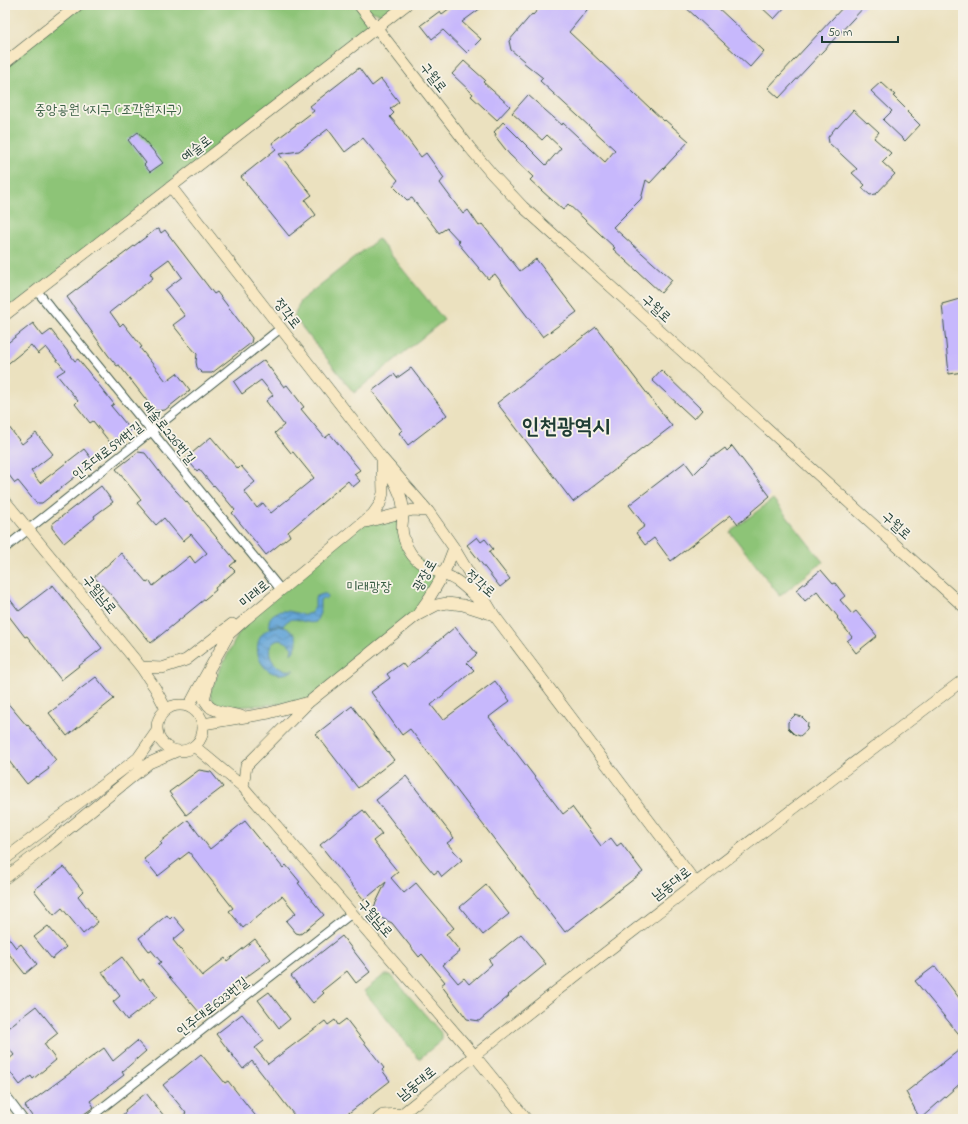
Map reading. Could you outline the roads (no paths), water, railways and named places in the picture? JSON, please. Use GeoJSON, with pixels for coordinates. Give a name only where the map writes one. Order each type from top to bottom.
{"type":"FeatureCollection","features":[{"type":"Feature","properties":{"kind":"street"},"geometry":{"type":"LineString","coordinates":[[5,64],[78,5]]}},
{"type":"Feature","properties":{"kind":"street","name":"구월로"},"geometry":{"type":"LineString","coordinates":[[359,5],[470,148],[491,174],[507,190],[963,606]]}},
{"type":"Feature","properties":{"kind":"street","name":"예술로"},"geometry":{"type":"LineString","coordinates":[[5,315],[406,5]]}},
{"type":"Feature","properties":{"kind":"street","name":"정각로"},"geometry":{"type":"LineString","coordinates":[[171,187],[382,458],[428,511],[454,548],[494,615]]}},
{"type":"Feature","properties":{"kind":"street","name":"예술로226번길"},"geometry":{"type":"LineString","coordinates":[[37,290],[281,590]]}},
{"type":"Feature","properties":{"kind":"street","name":"인주대로591번길"},"geometry":{"type":"LineString","coordinates":[[5,548],[281,328]]}},
{"type":"Feature","properties":{"kind":"street","name":"정각로"},"geometry":{"type":"LineString","coordinates":[[382,458],[396,485],[402,502],[402,528],[410,553],[419,562],[457,581],[471,592],[494,615]]}},
{"type":"Feature","properties":{"kind":"street","name":"미래로"},"geometry":{"type":"LineString","coordinates":[[189,706],[229,634],[373,514],[380,504],[383,493],[382,458]]}},
{"type":"Feature","properties":{"kind":"street","name":"구월남로"},"geometry":{"type":"LineString","coordinates":[[5,501],[141,667],[156,688],[166,709]]}},
{"type":"Feature","properties":{"kind":"street"},"geometry":{"type":"LineString","coordinates":[[362,523],[413,510],[428,511]]}},
{"type":"Feature","properties":{"kind":"street","name":"광장로"},"geometry":{"type":"LineString","coordinates":[[416,616],[426,603],[443,574],[454,548]]}},
{"type":"Feature","properties":{"kind":"street"},"geometry":{"type":"LineString","coordinates":[[243,787],[246,766],[309,702],[416,616],[437,605],[463,605],[494,615],[696,883]]}},
{"type":"Feature","properties":{"kind":"street"},"geometry":{"type":"LineString","coordinates":[[141,667],[162,668],[186,660],[235,622],[246,619]]}},
{"type":"Feature","properties":{"kind":"street"},"geometry":{"type":"LineString","coordinates":[[211,666],[204,699],[214,711],[230,713],[245,718]]}},
{"type":"Feature","properties":{"kind":"street","name":"남동대로"},"geometry":{"type":"LineString","coordinates":[[378,1119],[383,1115],[401,1116],[474,1055],[696,883],[963,680]]}},
{"type":"Feature","properties":{"kind":"street"},"geometry":{"type":"LineString","coordinates":[[203,724],[245,718],[309,702]]}},
{"type":"Feature","properties":{"kind":"street"},"geometry":{"type":"LineString","coordinates":[[171,706],[189,706],[198,713],[203,724],[201,736],[194,746],[189,749],[171,749],[162,742],[157,731],[159,719],[166,709],[171,706]]}},
{"type":"Feature","properties":{"kind":"street"},"geometry":{"type":"LineString","coordinates":[[5,859],[138,758],[157,731]]}},
{"type":"Feature","properties":{"kind":"street","name":"구월남로"},"geometry":{"type":"LineString","coordinates":[[194,746],[243,787],[474,1055],[526,1119]]}},
{"type":"Feature","properties":{"kind":"street"},"geometry":{"type":"LineString","coordinates":[[5,878],[51,843],[149,763],[177,750]]}},
{"type":"Feature","properties":{"kind":"street","name":"인주대로623번길"},"geometry":{"type":"LineString","coordinates":[[88,1119],[352,913]]}},
{"type":"Feature","properties":{"kind":"street"},"geometry":{"type":"LineString","coordinates":[[5,1095],[23,1119]]}},
{"type":"Feature","properties":{"kind":"water"},"geometry":{"type":"Polygon","coordinates":[[[323,594],[328,596],[326,599],[323,598],[320,600],[320,613],[316,622],[311,623],[294,619],[287,622],[283,626],[278,625],[270,627],[270,618],[277,612],[287,611],[304,614],[311,613],[315,607],[315,598],[323,594]]]}},
{"type":"Feature","properties":{"kind":"water"},"geometry":{"type":"Polygon","coordinates":[[[278,626],[289,629],[293,632],[297,640],[295,649],[291,654],[292,648],[282,640],[273,643],[271,646],[271,657],[274,663],[283,670],[294,670],[282,674],[272,672],[264,666],[259,658],[257,648],[260,638],[266,630],[278,626]]]}},
{"type":"Feature","properties":{"kind":"district","name":"인천광역시"},"geometry":{"type":"Point","coordinates":[566,425]}},
{"type":"Feature","properties":{"kind":"park label","name":"중앙공원 4지구 (조각원지구)"},"geometry":{"type":"Point","coordinates":[108,109]}},
{"type":"Feature","properties":{"kind":"park label","name":"미래광장"},"geometry":{"type":"Point","coordinates":[369,586]}}]}
